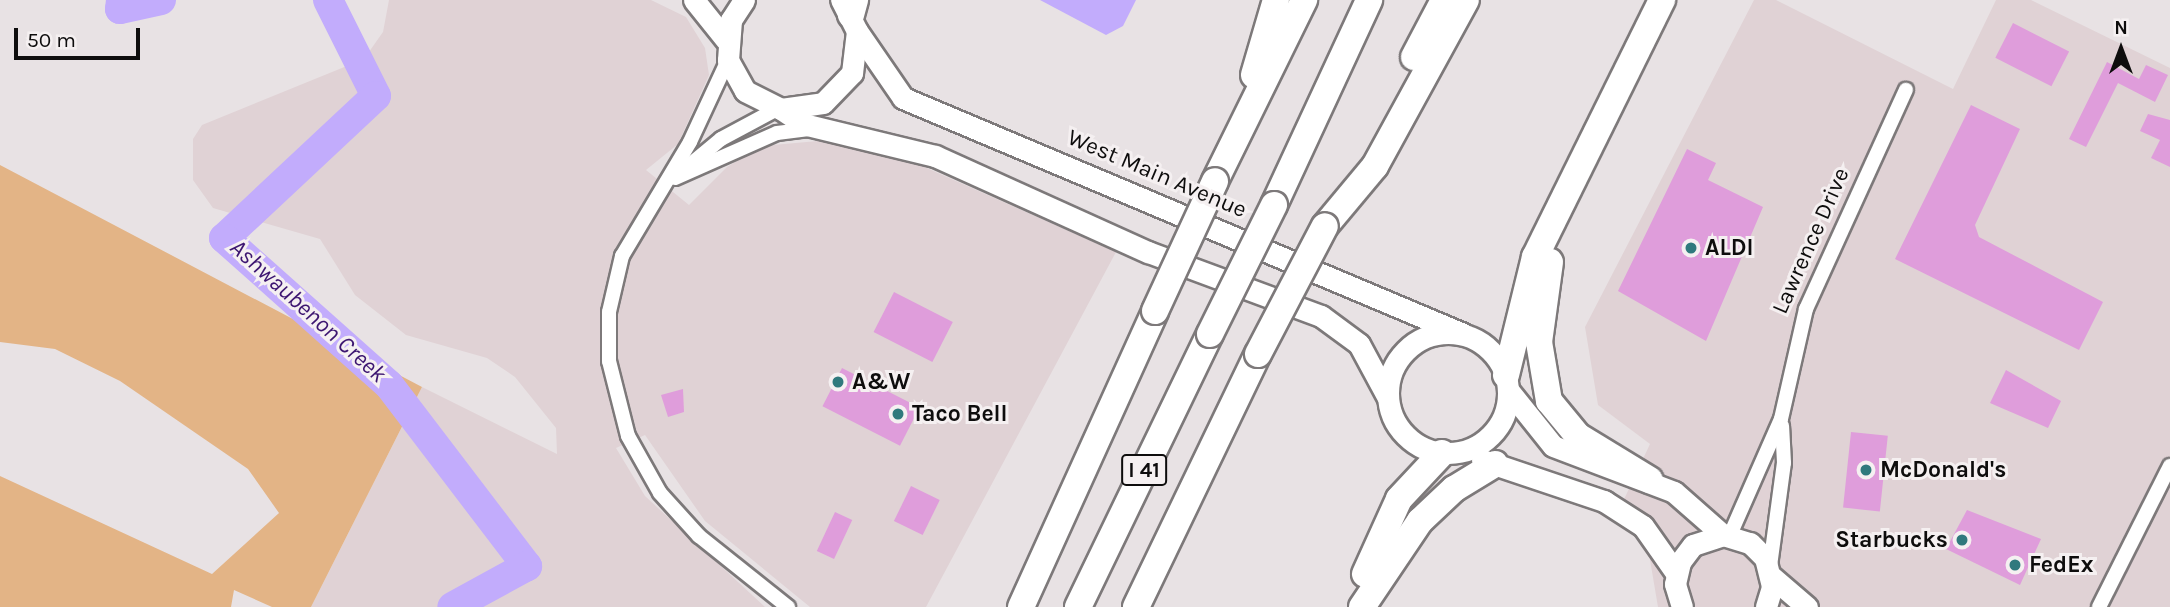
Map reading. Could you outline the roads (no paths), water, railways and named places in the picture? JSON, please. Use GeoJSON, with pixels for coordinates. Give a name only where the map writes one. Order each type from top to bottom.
{"type":"FeatureCollection","features":[{"type":"Feature","properties":{"kind":"highway"},"geometry":{"type":"LineString","coordinates":[[1214,181],[1276,0]]}},
{"type":"Feature","properties":{"kind":"highway"},"geometry":{"type":"LineString","coordinates":[[1021,607],[1214,181],[1304,0]]}},
{"type":"Feature","properties":{"kind":"highway","name":"I 41"},"geometry":{"type":"LineString","coordinates":[[1078,607],[1274,205],[1369,0]]}},
{"type":"Feature","properties":{"kind":"highway","name":"I 41"},"geometry":{"type":"LineString","coordinates":[[1136,607],[1258,354],[1444,0]]}},
{"type":"Feature","properties":{"kind":"highway"},"geometry":{"type":"LineString","coordinates":[[1325,226],[1375,166],[1466,0]]}},
{"type":"Feature","properties":{"kind":"highway"},"geometry":{"type":"LineString","coordinates":[[1507,383],[1535,257],[1565,203],[1662,0]]}},
{"type":"Feature","properties":{"kind":"highway"},"geometry":{"type":"LineString","coordinates":[[1565,203],[1544,286],[1541,377],[1549,401],[1578,436],[1650,480]]}},
{"type":"Feature","properties":{"kind":"highway"},"geometry":{"type":"LineString","coordinates":[[1349,607],[1399,499],[1450,453]]}},
{"type":"Feature","properties":{"kind":"highway"},"geometry":{"type":"LineString","coordinates":[[1362,607],[1420,522],[1454,489],[1495,464]]}},
{"type":"Feature","properties":{"kind":"main road"},"geometry":{"type":"LineString","coordinates":[[694,0],[727,50],[745,91],[803,124],[935,156],[1148,252],[1321,316],[1359,344],[1405,435],[1450,453],[1570,485],[1619,510],[1657,541],[1676,578],[1682,607]]}},
{"type":"Feature","properties":{"kind":"main road"},"geometry":{"type":"LineString","coordinates":[[727,50],[744,0]]}},
{"type":"Feature","properties":{"kind":"main road"},"geometry":{"type":"LineString","coordinates":[[779,109],[813,106],[840,90],[852,73],[851,11]]}},
{"type":"Feature","properties":{"kind":"main road","name":"West Main Avenue"},"geometry":{"type":"LineString","coordinates":[[851,11],[903,98],[1463,334]]}},
{"type":"Feature","properties":{"kind":"main road"},"geometry":{"type":"LineString","coordinates":[[1387,396],[1389,377],[1409,346],[1426,336],[1463,334],[1497,357],[1507,383],[1553,446],[1650,480],[1693,503],[1727,535],[1758,549],[1771,572],[1807,607]]}},
{"type":"Feature","properties":{"kind":"main road"},"geometry":{"type":"LineString","coordinates":[[1450,453],[1494,432],[1507,383]]}},
{"type":"Feature","properties":{"kind":"main road"},"geometry":{"type":"LineString","coordinates":[[1669,607],[1676,578],[1693,545],[1727,535]]}},
{"type":"Feature","properties":{"kind":"main road"},"geometry":{"type":"LineString","coordinates":[[1766,607],[1771,572]]}},
{"type":"Feature","properties":{"kind":"street"},"geometry":{"type":"LineString","coordinates":[[727,50],[670,182],[630,240],[613,289],[608,347],[621,416],[641,464],[681,518],[788,607]]}},
{"type":"Feature","properties":{"kind":"street","name":"Lawrence Drive"},"geometry":{"type":"LineString","coordinates":[[1727,535],[1781,419],[1806,309],[1906,90]]}},
{"type":"Feature","properties":{"kind":"street"},"geometry":{"type":"LineString","coordinates":[[670,182],[721,139],[779,109]]}},
{"type":"Feature","properties":{"kind":"street"},"geometry":{"type":"LineString","coordinates":[[670,182],[777,133],[827,128]]}},
{"type":"Feature","properties":{"kind":"street","name":"Lawrence Drive"},"geometry":{"type":"LineString","coordinates":[[1771,572],[1784,463],[1781,419]]}},
{"type":"Feature","properties":{"kind":"street"},"geometry":{"type":"LineString","coordinates":[[2099,607],[2170,466]]}},
{"type":"Feature","properties":{"kind":"waterway","name":"Ashwaubenon Creek"},"geometry":{"type":"LineString","coordinates":[[121,0],[120,9],[161,0]]}},
{"type":"Feature","properties":{"kind":"waterway","name":"Ashwaubenon Creek"},"geometry":{"type":"LineString","coordinates":[[328,0],[376,96],[224,238],[389,385],[527,566],[452,607]]}},
{"type":"Feature","properties":{"kind":"place","name":"ALDI"},"geometry":{"type":"Point","coordinates":[1691,248]}},
{"type":"Feature","properties":{"kind":"place","name":"A&W"},"geometry":{"type":"Point","coordinates":[838,382]}},
{"type":"Feature","properties":{"kind":"place","name":"Taco Bell"},"geometry":{"type":"Point","coordinates":[898,414]}},
{"type":"Feature","properties":{"kind":"place","name":"McDonald's"},"geometry":{"type":"Point","coordinates":[1866,470]}},
{"type":"Feature","properties":{"kind":"place","name":"Starbucks"},"geometry":{"type":"Point","coordinates":[1962,540]}},
{"type":"Feature","properties":{"kind":"place","name":"FedEx"},"geometry":{"type":"Point","coordinates":[2015,565]}}]}
